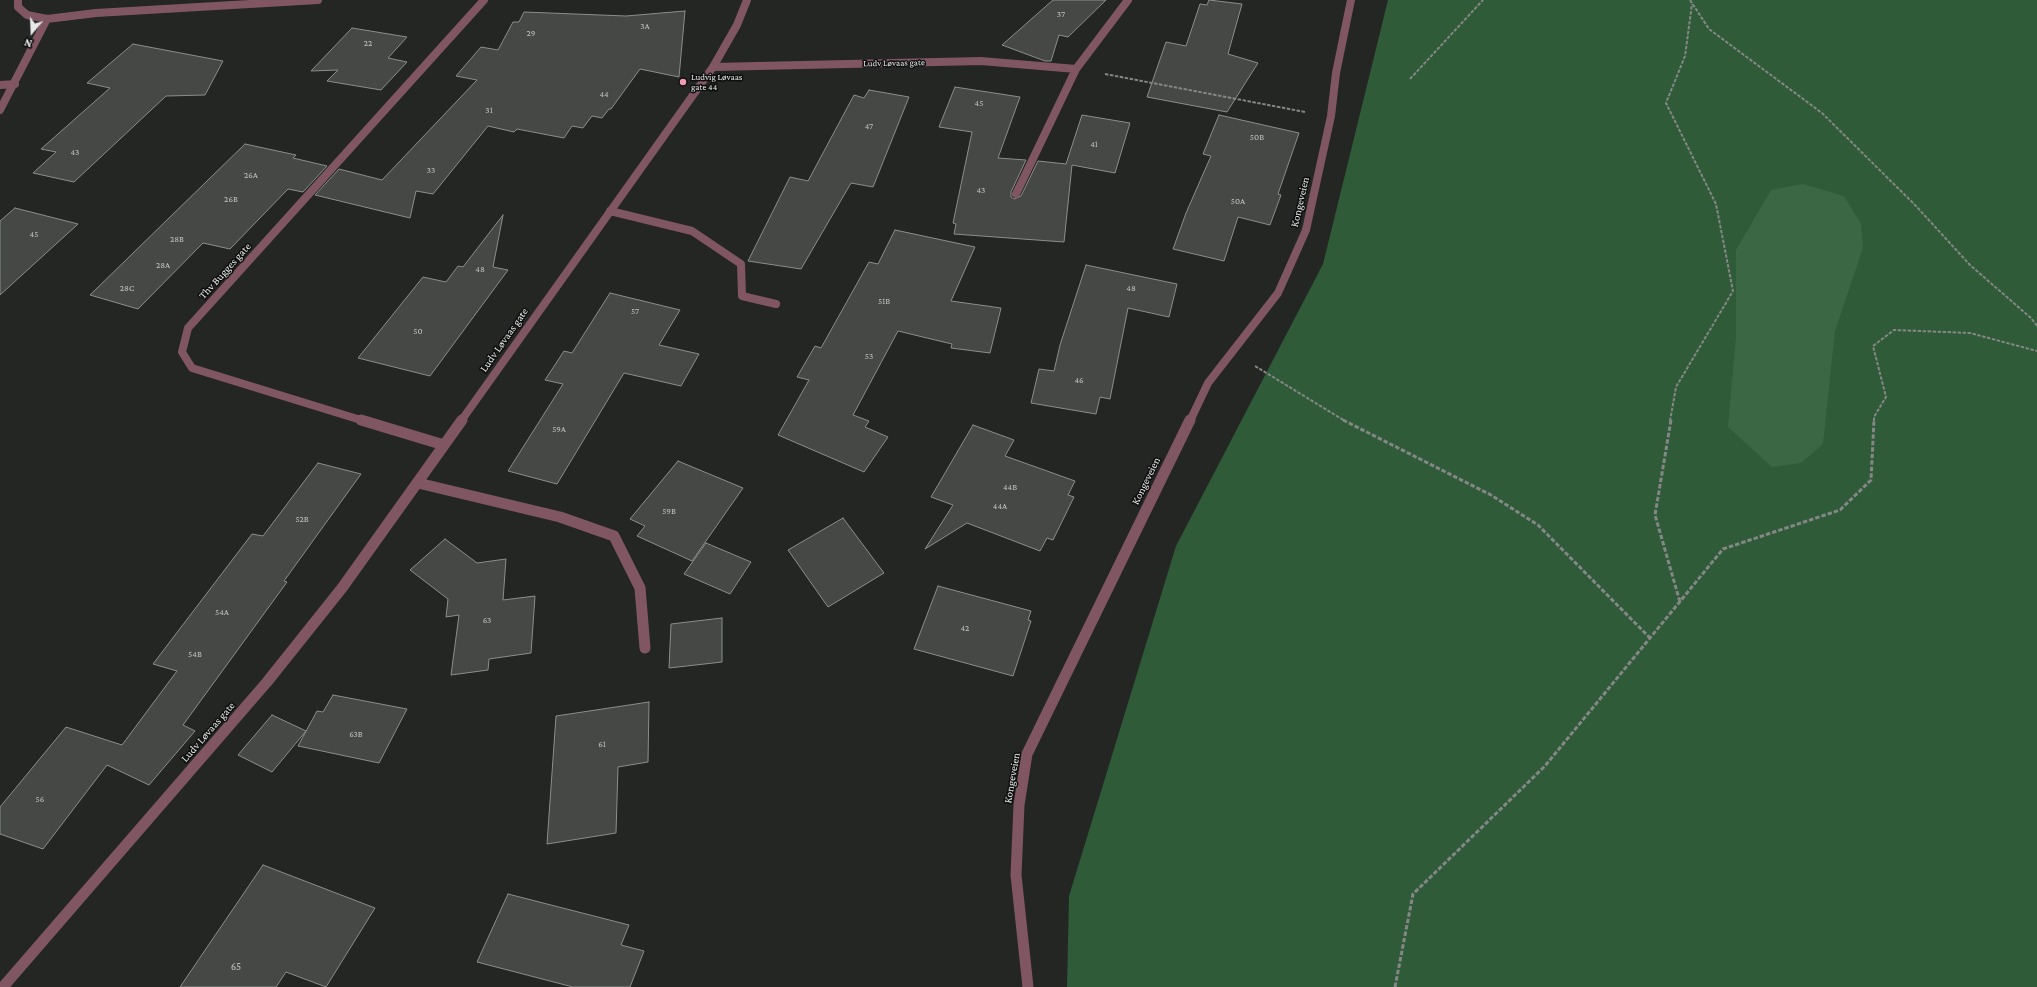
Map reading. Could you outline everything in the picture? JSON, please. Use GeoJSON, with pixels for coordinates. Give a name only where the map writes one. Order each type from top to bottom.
{"type":"FeatureCollection","features":[{"type":"Feature","properties":{"kind":"street"},"geometry":{"type":"LineString","coordinates":[[18,0],[18,7],[27,15],[47,19],[96,13],[318,0]]}},
{"type":"Feature","properties":{"kind":"street","name":"Thv Bugges gate"},"geometry":{"type":"LineString","coordinates":[[444,445],[192,368],[182,352],[188,328],[484,0]]}},
{"type":"Feature","properties":{"kind":"street","name":"Ludv Løvaas gate"},"geometry":{"type":"LineString","coordinates":[[3,987],[267,682],[342,588],[713,67],[737,25],[748,0]]}},
{"type":"Feature","properties":{"kind":"street"},"geometry":{"type":"LineString","coordinates":[[1016,194],[1076,69],[1128,0]]}},
{"type":"Feature","properties":{"kind":"street","name":"Kongeveien"},"geometry":{"type":"LineString","coordinates":[[1028,987],[1016,875],[1019,805],[1027,754],[1208,383],[1278,292],[1306,230],[1331,116],[1336,73],[1351,0]]}},
{"type":"Feature","properties":{"kind":"street"},"geometry":{"type":"LineString","coordinates":[[0,110],[15,84],[47,19]]}},
{"type":"Feature","properties":{"kind":"street","name":"Ludv Løvaas gate"},"geometry":{"type":"LineString","coordinates":[[713,67],[981,61],[1076,69]]}},
{"type":"Feature","properties":{"kind":"street"},"geometry":{"type":"LineString","coordinates":[[0,85],[15,84]]}},
{"type":"Feature","properties":{"kind":"street"},"geometry":{"type":"LineString","coordinates":[[610,211],[692,231],[742,264],[742,296],[776,304]]}},
{"type":"Feature","properties":{"kind":"street"},"geometry":{"type":"LineString","coordinates":[[418,483],[560,517],[614,536],[640,588],[645,648]]}},
{"type":"Feature","properties":{"kind":"path"},"geometry":{"type":"LineString","coordinates":[[1410,79],[1483,0]]}},
{"type":"Feature","properties":{"kind":"path"},"geometry":{"type":"LineString","coordinates":[[1690,0],[1709,29],[1822,113],[1916,206],[1970,265],[2031,318],[2037,326]]}},
{"type":"Feature","properties":{"kind":"path"},"geometry":{"type":"LineString","coordinates":[[1680,603],[1655,515],[1676,387],[1733,291],[1716,204],[1666,103],[1685,56],[1692,4]]}},
{"type":"Feature","properties":{"kind":"path"},"geometry":{"type":"LineString","coordinates":[[1076,69],[1331,116]]}},
{"type":"Feature","properties":{"kind":"path"},"geometry":{"type":"LineString","coordinates":[[1395,987],[1413,894],[1545,766],[1723,549],[1840,510],[1870,480],[1874,418],[1886,397],[1873,346],[1894,330],[1970,333],[2037,351]]}},
{"type":"Feature","properties":{"kind":"path"},"geometry":{"type":"LineString","coordinates":[[1232,352],[1354,426],[1491,495],[1538,525],[1650,638]]}},
{"type":"Feature","properties":{"kind":"shaded area"},"geometry":{"type":"Polygon","coordinates":[[[1388,0],[2037,0],[2037,987],[1067,987],[1069,896],[1176,546],[1323,264],[1388,0]]]}},
{"type":"Feature","properties":{"kind":"shaded area"},"geometry":{"type":"Polygon","coordinates":[[[1803,184],[1844,196],[1861,224],[1863,248],[1835,331],[1823,444],[1801,463],[1772,467],[1728,427],[1736,336],[1736,250],[1771,190],[1803,184]]]}},
{"type":"Feature","properties":{"kind":"building"},"geometry":{"type":"Polygon","coordinates":[[[1053,0],[1106,0],[1068,37],[1059,35],[1051,61],[1045,61],[1002,45],[1053,0]]]}},
{"type":"Feature","properties":{"kind":"building"},"geometry":{"type":"Polygon","coordinates":[[[1209,0],[1242,4],[1228,54],[1258,63],[1227,112],[1147,97],[1166,42],[1186,46],[1200,4],[1207,5],[1209,0]]]}},
{"type":"Feature","properties":{"kind":"building"},"geometry":{"type":"Polygon","coordinates":[[[685,11],[679,77],[640,69],[611,109],[609,109],[602,118],[592,116],[583,128],[572,126],[564,138],[517,129],[514,132],[488,126],[433,194],[416,191],[410,218],[315,195],[339,169],[382,180],[477,80],[456,76],[481,47],[498,50],[513,22],[519,22],[524,12],[626,16],[685,11]]]}},
{"type":"Feature","properties":{"kind":"building"},"geometry":{"type":"Polygon","coordinates":[[[352,28],[407,37],[388,58],[407,62],[381,90],[327,81],[338,70],[311,71],[352,28]]]}},
{"type":"Feature","properties":{"kind":"building"},"geometry":{"type":"Polygon","coordinates":[[[133,44],[223,61],[205,95],[166,96],[74,182],[33,173],[56,152],[41,149],[110,88],[87,83],[133,44]]]}},
{"type":"Feature","properties":{"kind":"building"},"geometry":{"type":"Polygon","coordinates":[[[955,87],[1020,97],[998,158],[1026,160],[1011,192],[1011,197],[1014,199],[1021,196],[1038,161],[1066,164],[1082,115],[1130,123],[1115,173],[1072,165],[1064,242],[954,234],[956,224],[953,223],[972,132],[939,127],[955,87]]]}},
{"type":"Feature","properties":{"kind":"building"},"geometry":{"type":"Polygon","coordinates":[[[869,90],[909,97],[873,187],[851,183],[801,269],[748,261],[790,177],[808,181],[854,95],[864,98],[869,90]]]}},
{"type":"Feature","properties":{"kind":"building"},"geometry":{"type":"Polygon","coordinates":[[[1219,115],[1299,133],[1278,194],[1281,195],[1270,225],[1238,217],[1224,261],[1173,249],[1186,213],[1211,156],[1203,154],[1219,115]]]}},
{"type":"Feature","properties":{"kind":"building"},"geometry":{"type":"Polygon","coordinates":[[[245,144],[296,155],[293,158],[327,166],[303,192],[288,189],[230,249],[203,243],[138,309],[90,295],[245,144]]]}},
{"type":"Feature","properties":{"kind":"building"},"geometry":{"type":"Polygon","coordinates":[[[15,208],[78,224],[0,295],[0,221],[15,208]]]}},
{"type":"Feature","properties":{"kind":"building"},"geometry":{"type":"Polygon","coordinates":[[[503,215],[493,267],[508,270],[430,376],[358,358],[423,277],[446,282],[458,266],[463,267],[503,215]]]}},
{"type":"Feature","properties":{"kind":"building"},"geometry":{"type":"Polygon","coordinates":[[[895,230],[975,247],[951,301],[1001,308],[990,353],[951,348],[952,344],[898,331],[853,415],[869,421],[865,427],[888,437],[864,472],[778,435],[809,380],[797,377],[815,346],[821,348],[869,262],[878,264],[895,230]]]}},
{"type":"Feature","properties":{"kind":"building"},"geometry":{"type":"Polygon","coordinates":[[[1086,265],[1177,284],[1169,317],[1128,308],[1110,399],[1100,397],[1096,414],[1031,403],[1039,369],[1054,371],[1060,345],[1086,265]]]}},
{"type":"Feature","properties":{"kind":"building"},"geometry":{"type":"Polygon","coordinates":[[[610,293],[680,310],[659,345],[699,354],[681,386],[624,373],[557,484],[508,471],[563,384],[545,380],[564,351],[572,353],[610,293]]]}},
{"type":"Feature","properties":{"kind":"building"},"geometry":{"type":"Polygon","coordinates":[[[973,425],[1014,440],[1005,456],[1075,481],[1068,495],[1074,497],[1053,540],[1047,538],[1040,551],[967,523],[925,549],[953,505],[931,497],[973,425]]]}},
{"type":"Feature","properties":{"kind":"building"},"geometry":{"type":"Polygon","coordinates":[[[678,461],[743,488],[692,561],[637,536],[645,526],[630,519],[678,461]]]}},
{"type":"Feature","properties":{"kind":"building"},"geometry":{"type":"Polygon","coordinates":[[[318,463],[361,474],[284,581],[287,582],[183,725],[195,731],[149,785],[107,765],[43,849],[0,834],[0,807],[66,727],[122,745],[177,671],[153,664],[252,534],[263,536],[318,463]]]}},
{"type":"Feature","properties":{"kind":"building"},"geometry":{"type":"Polygon","coordinates":[[[843,518],[884,573],[828,607],[788,550],[843,518]]]}},
{"type":"Feature","properties":{"kind":"building"},"geometry":{"type":"Polygon","coordinates":[[[445,539],[477,563],[506,559],[503,600],[535,596],[531,653],[489,659],[488,670],[451,675],[459,615],[446,617],[448,599],[410,570],[445,539]]]}},
{"type":"Feature","properties":{"kind":"building"},"geometry":{"type":"Polygon","coordinates":[[[706,543],[751,562],[730,594],[684,574],[706,543]]]}},
{"type":"Feature","properties":{"kind":"building"},"geometry":{"type":"Polygon","coordinates":[[[938,586],[1031,611],[1028,620],[1031,621],[1013,676],[914,649],[938,586]]]}},
{"type":"Feature","properties":{"kind":"building"},"geometry":{"type":"Polygon","coordinates":[[[722,618],[722,662],[669,668],[671,624],[722,618]]]}},
{"type":"Feature","properties":{"kind":"building"},"geometry":{"type":"Polygon","coordinates":[[[333,695],[407,709],[379,763],[298,746],[317,711],[323,712],[333,695]]]}},
{"type":"Feature","properties":{"kind":"building"},"geometry":{"type":"Polygon","coordinates":[[[649,702],[648,762],[618,767],[616,833],[547,844],[556,716],[649,702]]]}},
{"type":"Feature","properties":{"kind":"building"},"geometry":{"type":"Polygon","coordinates":[[[272,715],[306,731],[272,772],[238,755],[272,715]]]}},
{"type":"Feature","properties":{"kind":"building"},"geometry":{"type":"Polygon","coordinates":[[[263,865],[375,908],[326,987],[286,972],[276,987],[180,987],[263,865]]]}},
{"type":"Feature","properties":{"kind":"building"},"geometry":{"type":"Polygon","coordinates":[[[508,894],[629,925],[621,945],[644,951],[630,987],[573,987],[477,962],[508,894]]]}},
{"type":"Feature","properties":{"kind":"place","name":"Ludvig Løvaas gate 44"},"geometry":{"type":"Point","coordinates":[683,82]}}]}
